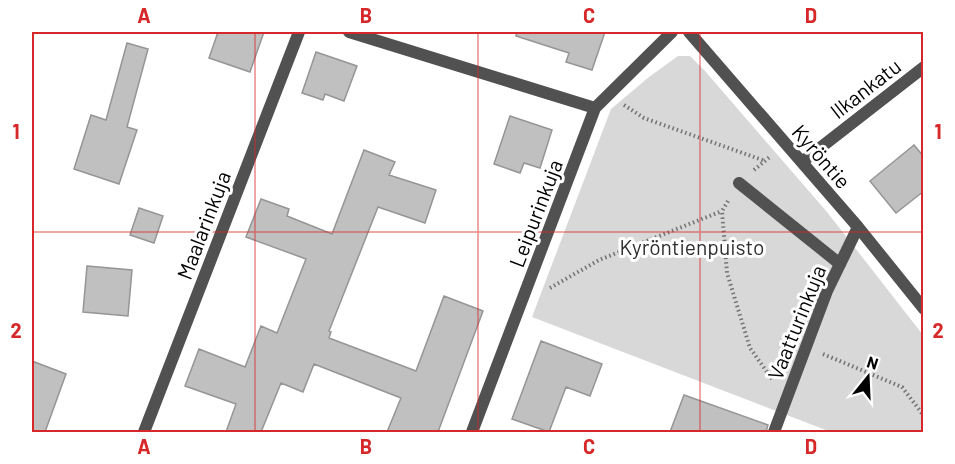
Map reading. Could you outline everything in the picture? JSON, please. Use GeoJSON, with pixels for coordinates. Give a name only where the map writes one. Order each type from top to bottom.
{"type":"FeatureCollection","features":[{"type":"Feature","properties":{"kind":"street","name":"Maalarinkuja"},"geometry":{"type":"LineString","coordinates":[[144,432],[299,32]]}},
{"type":"Feature","properties":{"kind":"street"},"geometry":{"type":"LineString","coordinates":[[349,32],[595,108]]}},
{"type":"Feature","properties":{"kind":"street","name":"Leipurinkuja"},"geometry":{"type":"LineString","coordinates":[[472,432],[595,108],[672,32]]}},
{"type":"Feature","properties":{"kind":"street","name":"Kyröntie"},"geometry":{"type":"LineString","coordinates":[[688,32],[786,143],[924,309]]}},
{"type":"Feature","properties":{"kind":"street","name":"Ilkankatu"},"geometry":{"type":"LineString","coordinates":[[802,162],[924,67]]}},
{"type":"Feature","properties":{"kind":"street"},"geometry":{"type":"LineString","coordinates":[[739,183],[840,264]]}},
{"type":"Feature","properties":{"kind":"street","name":"Vaatturinkuja"},"geometry":{"type":"LineString","coordinates":[[774,432],[827,291],[858,228]]}},
{"type":"Feature","properties":{"kind":"path"},"geometry":{"type":"LineString","coordinates":[[609,95],[644,118],[765,161]]}},
{"type":"Feature","properties":{"kind":"path"},"geometry":{"type":"LineString","coordinates":[[786,143],[739,183],[722,211],[727,273],[750,348],[787,399]]}},
{"type":"Feature","properties":{"kind":"path"},"geometry":{"type":"LineString","coordinates":[[520,304],[599,260],[722,211]]}},
{"type":"Feature","properties":{"kind":"path"},"geometry":{"type":"LineString","coordinates":[[806,347],[902,387],[924,416]]}},
{"type":"Feature","properties":{"kind":"green space","name":"Kyröntienpuisto"},"geometry":{"type":"Polygon","coordinates":[[[678,56],[690,56],[705,71],[827,212],[923,335],[923,432],[831,432],[532,317],[611,109],[678,56]]]}},
{"type":"Feature","properties":{"kind":"building"},"geometry":{"type":"Polygon","coordinates":[[[218,32],[264,32],[250,72],[209,58],[218,32]]]}},
{"type":"Feature","properties":{"kind":"building"},"geometry":{"type":"Polygon","coordinates":[[[517,32],[605,32],[592,70],[566,62],[569,53],[516,36],[517,32]]]}},
{"type":"Feature","properties":{"kind":"building"},"geometry":{"type":"Polygon","coordinates":[[[127,43],[148,49],[127,127],[137,130],[119,184],[74,169],[91,115],[106,120],[127,43]]]}},
{"type":"Feature","properties":{"kind":"building"},"geometry":{"type":"Polygon","coordinates":[[[316,52],[357,66],[344,101],[325,94],[323,100],[302,93],[316,52]]]}},
{"type":"Feature","properties":{"kind":"building"},"geometry":{"type":"Polygon","coordinates":[[[510,116],[552,130],[540,168],[524,163],[520,173],[494,164],[510,116]]]}},
{"type":"Feature","properties":{"kind":"building"},"geometry":{"type":"Polygon","coordinates":[[[914,145],[924,157],[924,191],[896,213],[870,181],[914,145]]]}},
{"type":"Feature","properties":{"kind":"building"},"geometry":{"type":"Polygon","coordinates":[[[364,150],[395,162],[389,175],[436,190],[425,223],[378,207],[329,331],[331,332],[329,338],[416,371],[444,296],[483,311],[438,432],[387,432],[401,398],[314,364],[303,392],[281,383],[261,432],[226,432],[236,404],[185,386],[199,349],[245,367],[261,326],[277,333],[306,259],[246,237],[261,199],[289,209],[287,216],[332,234],[364,150]]]}},
{"type":"Feature","properties":{"kind":"building"},"geometry":{"type":"Polygon","coordinates":[[[139,208],[163,216],[154,243],[130,235],[139,208]]]}},
{"type":"Feature","properties":{"kind":"building"},"geometry":{"type":"Polygon","coordinates":[[[87,266],[132,270],[128,316],[83,312],[87,266]]]}},
{"type":"Feature","properties":{"kind":"building"},"geometry":{"type":"Polygon","coordinates":[[[541,341],[602,364],[590,396],[566,387],[549,432],[512,419],[541,341]]]}},
{"type":"Feature","properties":{"kind":"building"},"geometry":{"type":"Polygon","coordinates":[[[32,361],[66,374],[45,432],[32,432],[32,361]]]}},
{"type":"Feature","properties":{"kind":"building"},"geometry":{"type":"Polygon","coordinates":[[[684,395],[768,425],[766,432],[670,432],[684,395]]]}}]}
